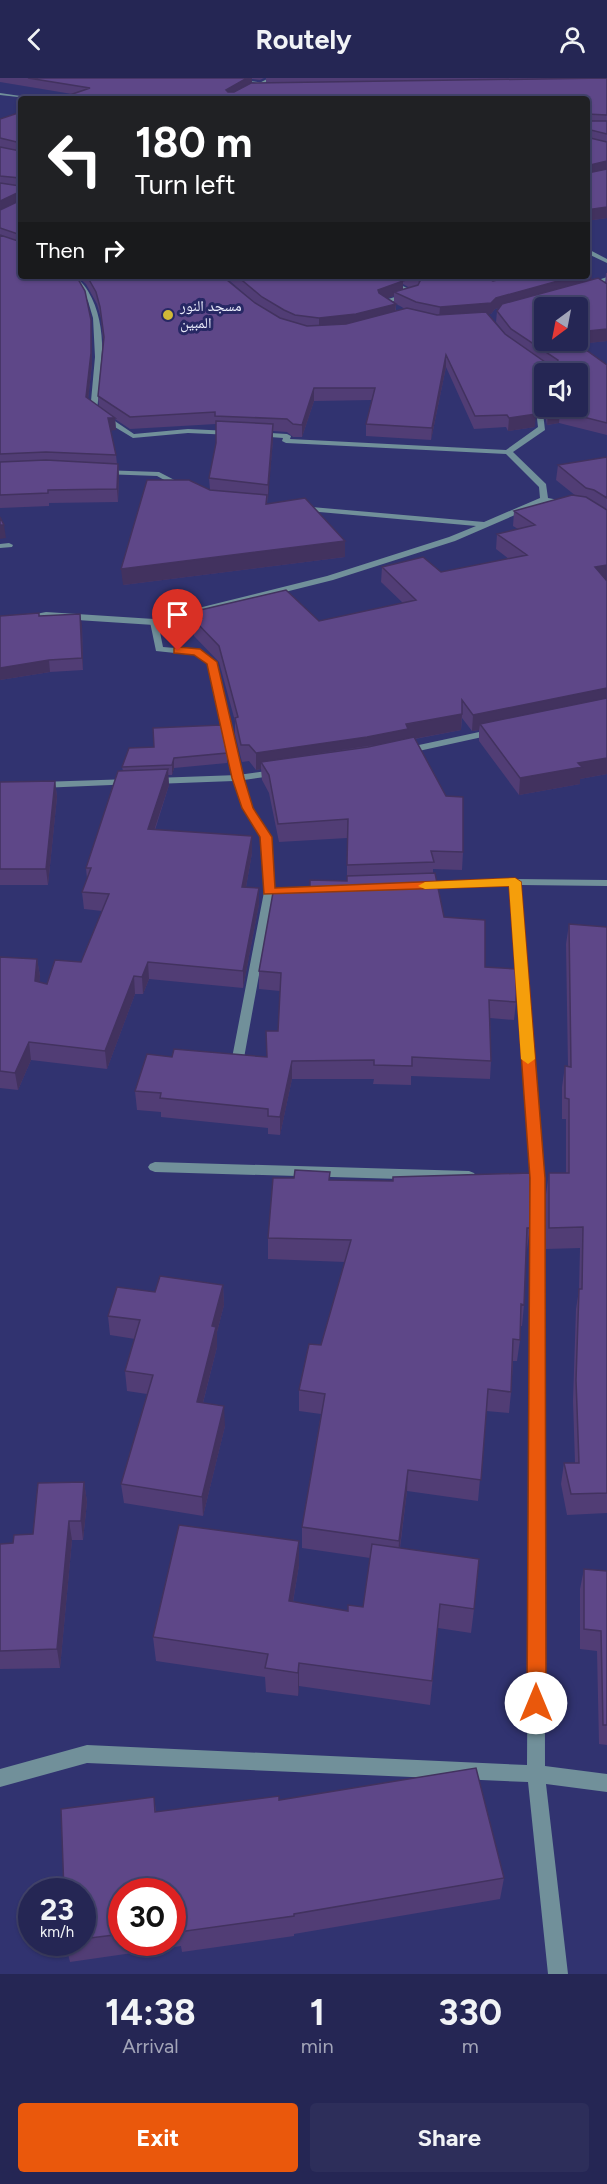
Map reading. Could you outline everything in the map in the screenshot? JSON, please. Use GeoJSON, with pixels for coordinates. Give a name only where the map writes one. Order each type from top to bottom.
{"type":"FeatureCollection","features":[{"type":"Feature","properties":{"kind":"street"},"geometry":{"type":"LineString","coordinates":[[228,78],[263,86]]}},
{"type":"Feature","properties":{"kind":"street"},"geometry":{"type":"LineString","coordinates":[[236,96],[263,86],[273,78]]}},
{"type":"Feature","properties":{"kind":"street"},"geometry":{"type":"LineString","coordinates":[[0,94],[18,97]]}},
{"type":"Feature","properties":{"kind":"street"},"geometry":{"type":"LineString","coordinates":[[590,252],[607,261]]}},
{"type":"Feature","properties":{"kind":"street"},"geometry":{"type":"LineString","coordinates":[[75,279],[80,282],[94,311],[99,361],[93,410],[133,436],[199,431],[287,436],[286,441],[508,452],[542,428],[540,417]]}},
{"type":"Feature","properties":{"kind":"street"},"geometry":{"type":"LineString","coordinates":[[383,279],[415,293],[383,302],[397,312]]}},
{"type":"Feature","properties":{"kind":"street"},"geometry":{"type":"LineString","coordinates":[[598,285],[596,282],[607,279]]}},
{"type":"Feature","properties":{"kind":"street"},"geometry":{"type":"LineString","coordinates":[[587,288],[598,285]]}},
{"type":"Feature","properties":{"kind":"street"},"geometry":{"type":"LineString","coordinates":[[598,285],[607,292]]}},
{"type":"Feature","properties":{"kind":"street"},"geometry":{"type":"LineString","coordinates":[[508,452],[543,486],[544,499]]}},
{"type":"Feature","properties":{"kind":"street"},"geometry":{"type":"LineString","coordinates":[[92,471],[159,474],[190,490]]}},
{"type":"Feature","properties":{"kind":"street"},"geometry":{"type":"LineString","coordinates":[[0,624],[46,615],[154,622],[330,578],[452,539],[544,499],[577,506]]}},
{"type":"Feature","properties":{"kind":"street"},"geometry":{"type":"LineString","coordinates":[[294,508],[484,525]]}},
{"type":"Feature","properties":{"kind":"street"},"geometry":{"type":"LineString","coordinates":[[154,622],[159,650],[196,652],[212,662],[247,808],[266,837],[274,892],[238,1058]]}},
{"type":"Feature","properties":{"kind":"street"},"geometry":{"type":"LineString","coordinates":[[389,754],[508,729]]}},
{"type":"Feature","properties":{"kind":"street"},"geometry":{"type":"LineString","coordinates":[[24,785],[238,778],[285,771]]}},
{"type":"Feature","properties":{"kind":"street"},"geometry":{"type":"LineString","coordinates":[[406,886],[515,882],[607,883]]}},
{"type":"Feature","properties":{"kind":"street"},"geometry":{"type":"LineString","coordinates":[[515,882],[531,1178],[536,1774],[558,1974]]}},
{"type":"Feature","properties":{"kind":"street"},"geometry":{"type":"LineString","coordinates":[[155,1167],[477,1176]]}},
{"type":"Feature","properties":{"kind":"street"},"geometry":{"type":"LineString","coordinates":[[0,1778],[87,1754],[536,1774],[607,1783]]}},
{"type":"Feature","properties":{"kind":"building"},"geometry":{"type":"Polygon","coordinates":[[[28,78],[247,78],[226,90],[234,92],[251,83],[607,78],[607,115],[590,114],[590,96],[67,96],[90,88],[28,78]]]}},
{"type":"Feature","properties":{"kind":"building"},"geometry":{"type":"Polygon","coordinates":[[[18,113],[18,142],[0,138],[0,119],[18,113]]]}},
{"type":"Feature","properties":{"kind":"building"},"geometry":{"type":"Polygon","coordinates":[[[590,121],[607,121],[607,134],[590,130],[590,121]]]}},
{"type":"Feature","properties":{"kind":"building"},"geometry":{"type":"Polygon","coordinates":[[[590,138],[607,142],[607,161],[590,165],[590,138]]]}},
{"type":"Feature","properties":{"kind":"building"},"geometry":{"type":"Polygon","coordinates":[[[0,147],[18,151],[18,178],[0,176],[0,147]]]}},
{"type":"Feature","properties":{"kind":"building"},"geometry":{"type":"Polygon","coordinates":[[[607,169],[607,207],[590,209],[590,173],[607,169]]]}},
{"type":"Feature","properties":{"kind":"building"},"geometry":{"type":"Polygon","coordinates":[[[0,183],[18,186],[18,192],[0,201],[0,183]]]}},
{"type":"Feature","properties":{"kind":"building"},"geometry":{"type":"Polygon","coordinates":[[[18,201],[18,234],[0,228],[0,210],[18,201]]]}},
{"type":"Feature","properties":{"kind":"building"},"geometry":{"type":"Polygon","coordinates":[[[0,235],[18,241],[18,279],[78,279],[85,291],[91,320],[91,353],[86,397],[115,418],[108,418],[116,455],[46,452],[0,454],[0,235]]]}},
{"type":"Feature","properties":{"kind":"building"},"geometry":{"type":"Polygon","coordinates":[[[598,278],[607,284],[607,329],[588,331],[588,297],[534,297],[534,344],[511,329],[497,311],[502,304],[598,278]]]}},
{"type":"Feature","properties":{"kind":"building"},"geometry":{"type":"Polygon","coordinates":[[[89,279],[226,279],[255,303],[280,318],[307,326],[346,324],[407,308],[437,315],[486,312],[505,334],[547,363],[534,363],[534,414],[509,418],[507,415],[475,416],[446,355],[432,428],[366,424],[375,388],[314,388],[302,425],[293,424],[287,419],[215,416],[215,412],[130,417],[98,396],[104,337],[100,307],[96,292],[89,279]]]}},
{"type":"Feature","properties":{"kind":"building"},"geometry":{"type":"Polygon","coordinates":[[[241,279],[398,279],[403,281],[378,290],[396,304],[356,314],[319,318],[295,315],[262,297],[241,279]]]}},
{"type":"Feature","properties":{"kind":"building"},"geometry":{"type":"Polygon","coordinates":[[[416,279],[489,279],[493,281],[565,279],[496,298],[491,303],[440,307],[416,302],[394,292],[418,285],[420,281],[416,279]]]}},
{"type":"Feature","properties":{"kind":"building"},"geometry":{"type":"Polygon","coordinates":[[[544,351],[587,351],[607,365],[607,423],[584,417],[588,417],[588,363],[557,363],[558,360],[544,351]]]}},
{"type":"Feature","properties":{"kind":"building"},"geometry":{"type":"Polygon","coordinates":[[[216,421],[273,424],[268,485],[209,478],[216,443],[216,421]]]}},
{"type":"Feature","properties":{"kind":"building"},"geometry":{"type":"Polygon","coordinates":[[[607,457],[607,498],[586,488],[558,465],[607,457]]]}},
{"type":"Feature","properties":{"kind":"building"},"geometry":{"type":"Polygon","coordinates":[[[46,460],[118,464],[117,489],[48,490],[48,493],[0,495],[0,462],[46,460]]]}},
{"type":"Feature","properties":{"kind":"building"},"geometry":{"type":"Polygon","coordinates":[[[147,480],[189,480],[210,490],[267,495],[266,504],[305,498],[345,541],[121,569],[147,480]]]}},
{"type":"Feature","properties":{"kind":"building"},"geometry":{"type":"Polygon","coordinates":[[[572,495],[586,497],[607,510],[607,565],[595,567],[607,581],[607,688],[473,715],[462,700],[462,714],[406,724],[408,729],[367,737],[256,753],[249,745],[241,745],[235,718],[238,717],[219,646],[194,620],[202,618],[196,611],[286,590],[319,621],[416,600],[382,567],[423,557],[441,572],[527,555],[497,534],[535,525],[514,511],[572,495]]]}},
{"type":"Feature","properties":{"kind":"building"},"geometry":{"type":"Polygon","coordinates":[[[39,613],[39,616],[80,614],[82,658],[49,660],[0,668],[0,616],[39,613]]]}},
{"type":"Feature","properties":{"kind":"building"},"geometry":{"type":"Polygon","coordinates":[[[607,698],[607,758],[578,763],[582,767],[520,778],[480,724],[607,698]]]}},
{"type":"Feature","properties":{"kind":"building"},"geometry":{"type":"Polygon","coordinates":[[[221,725],[227,753],[174,758],[172,765],[122,767],[129,748],[154,747],[153,728],[221,725]]]}},
{"type":"Feature","properties":{"kind":"building"},"geometry":{"type":"Polygon","coordinates":[[[414,737],[446,796],[463,797],[463,852],[431,851],[434,862],[347,865],[348,819],[278,824],[269,775],[261,762],[368,747],[414,737]]]}},
{"type":"Feature","properties":{"kind":"building"},"geometry":{"type":"Polygon","coordinates":[[[168,769],[148,829],[252,836],[242,887],[259,888],[243,971],[148,962],[142,977],[134,976],[105,1051],[29,1042],[15,1073],[0,1071],[0,957],[37,959],[35,981],[47,984],[55,960],[81,962],[109,894],[82,892],[91,868],[86,868],[118,771],[168,769]]]}},
{"type":"Feature","properties":{"kind":"building"},"geometry":{"type":"Polygon","coordinates":[[[55,781],[46,869],[0,869],[0,782],[55,781]]]}},
{"type":"Feature","properties":{"kind":"building"},"geometry":{"type":"Polygon","coordinates":[[[435,873],[444,917],[485,920],[485,967],[517,969],[516,1002],[489,1000],[491,1061],[412,1057],[412,1066],[374,1065],[374,1060],[292,1061],[280,1117],[268,1116],[268,1109],[160,1098],[161,1093],[135,1091],[147,1054],[172,1057],[174,1049],[267,1057],[266,1031],[278,1031],[281,973],[259,971],[274,887],[310,888],[310,880],[347,881],[347,876],[435,873]]]}},
{"type":"Feature","properties":{"kind":"building"},"geometry":{"type":"Polygon","coordinates":[[[569,924],[607,927],[607,1493],[571,1494],[564,1463],[579,1463],[576,1380],[579,1289],[582,1289],[583,1227],[549,1228],[549,1173],[569,1173],[569,1099],[565,1098],[565,1066],[571,1067],[569,924]]]}},
{"type":"Feature","properties":{"kind":"building"},"geometry":{"type":"Polygon","coordinates":[[[295,1170],[330,1172],[329,1180],[393,1181],[393,1177],[530,1173],[530,1228],[527,1228],[524,1305],[521,1304],[520,1340],[513,1339],[511,1392],[488,1389],[481,1480],[408,1470],[399,1541],[302,1527],[325,1394],[299,1390],[309,1344],[321,1345],[351,1240],[268,1238],[273,1178],[294,1178],[295,1170]]]}},
{"type":"Feature","properties":{"kind":"building"},"geometry":{"type":"Polygon","coordinates":[[[160,1276],[223,1285],[212,1326],[216,1327],[197,1402],[224,1406],[202,1497],[121,1484],[153,1375],[125,1371],[140,1320],[108,1316],[117,1287],[155,1292],[160,1276]]]}},
{"type":"Feature","properties":{"kind":"building"},"geometry":{"type":"Polygon","coordinates":[[[84,1482],[81,1521],[69,1521],[57,1649],[0,1651],[0,1544],[13,1543],[14,1535],[33,1534],[38,1483],[84,1482]]]}},
{"type":"Feature","properties":{"kind":"building"},"geometry":{"type":"Polygon","coordinates":[[[179,1525],[299,1541],[289,1601],[348,1611],[348,1605],[363,1607],[372,1544],[479,1559],[474,1609],[440,1604],[432,1681],[299,1663],[298,1673],[265,1668],[268,1654],[153,1637],[179,1525]]]}},
{"type":"Feature","properties":{"kind":"building"},"geometry":{"type":"Polygon","coordinates":[[[584,1569],[607,1571],[607,1725],[603,1725],[601,1631],[584,1629],[584,1569]]]}},
{"type":"Feature","properties":{"kind":"building"},"geometry":{"type":"Polygon","coordinates":[[[476,1768],[504,1878],[294,1914],[294,1916],[186,1931],[186,1878],[108,1878],[108,1936],[96,1937],[96,1878],[63,1878],[61,1809],[154,1797],[155,1812],[279,1796],[279,1800],[476,1768]]]}},
{"type":"Feature","properties":{"kind":"slow traffic"},"geometry":{"type":"LineString","coordinates":[[425,886],[515,882],[528,1059]]}},
{"type":"Feature","properties":{"kind":"place","name":"مسجد النور المبين"},"geometry":{"type":"Point","coordinates":[168,315]}},
{"type":"Feature","properties":{"kind":"route"},"geometry":{"type":"LineString","coordinates":[[178,651],[196,652],[212,662],[247,808],[266,837],[269,892],[515,882],[537,1178],[536,1703]]}}]}
